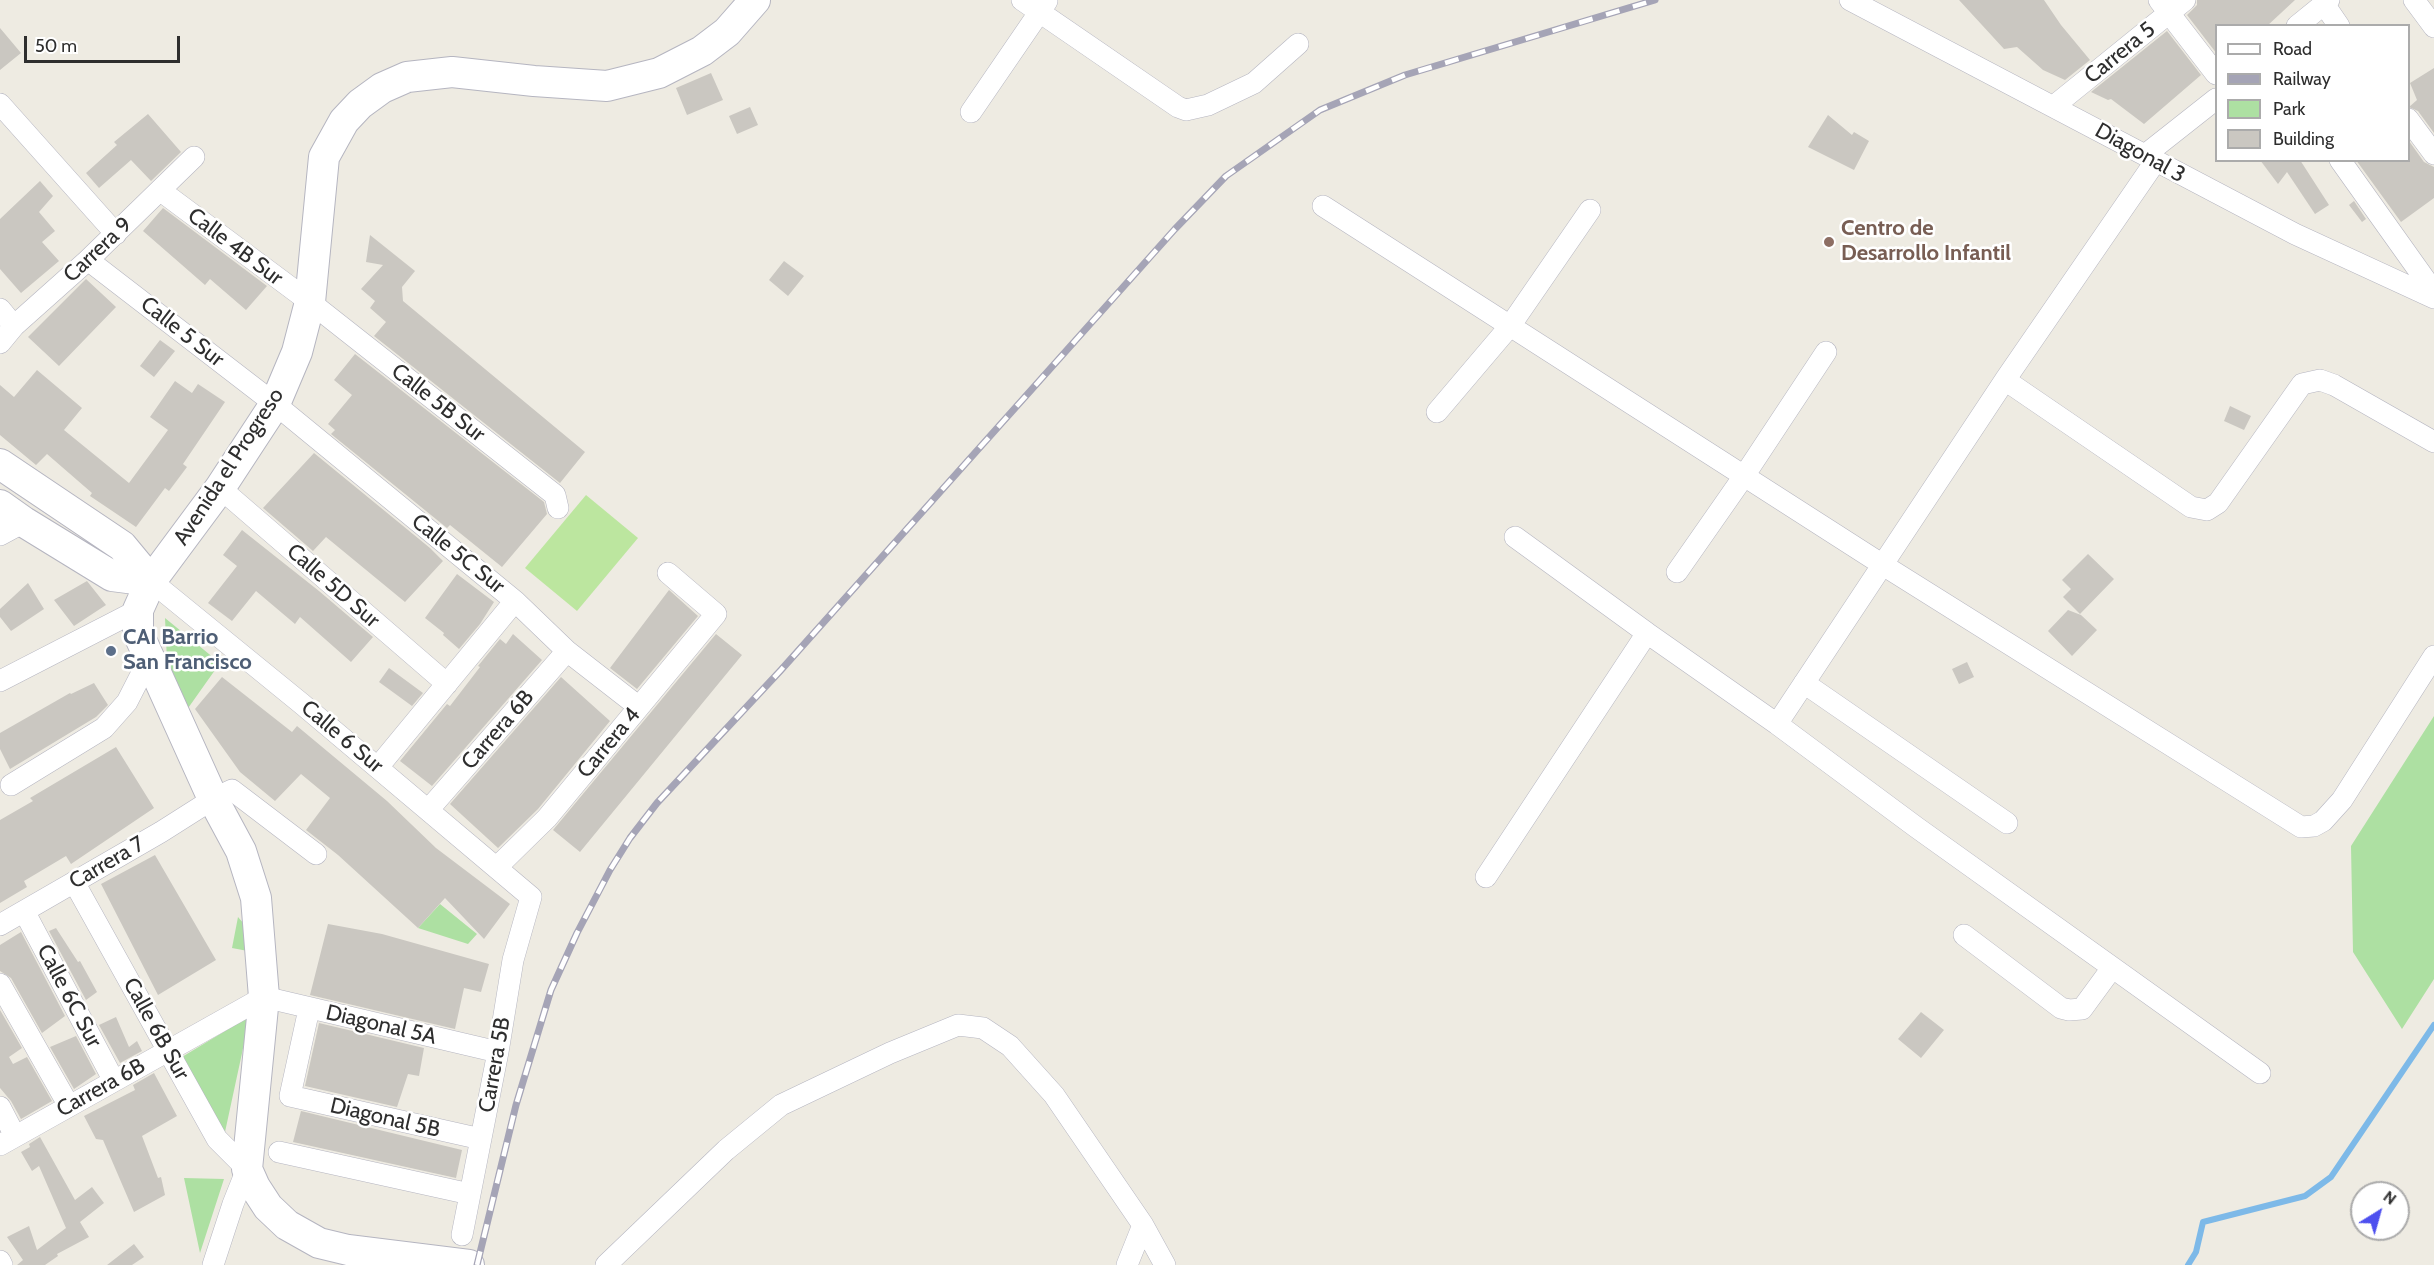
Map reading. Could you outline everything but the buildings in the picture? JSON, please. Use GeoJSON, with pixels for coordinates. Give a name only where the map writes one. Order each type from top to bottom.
{"type":"FeatureCollection","features":[{"type":"Feature","properties":{"kind":"main road","name":"Avenida el Progreso"},"geometry":{"type":"LineString","coordinates":[[247,1169],[264,997],[256,897],[242,851],[213,799],[138,633],[138,610],[151,581],[220,488],[275,404],[297,352],[310,302],[324,157],[344,121],[360,104],[382,88],[407,77],[452,72],[607,86],[659,74],[702,51],[727,32],[755,0]]}},
{"type":"Feature","properties":{"kind":"main road","name":"Calle 6 Sur"},"geometry":{"type":"LineString","coordinates":[[0,464],[122,546],[151,581]]}},
{"type":"Feature","properties":{"kind":"main road"},"geometry":{"type":"LineString","coordinates":[[8,521],[112,576],[151,581]]}},
{"type":"Feature","properties":{"kind":"main road"},"geometry":{"type":"LineString","coordinates":[[247,1169],[268,1207],[287,1225],[320,1243],[348,1250],[470,1265]]}},
{"type":"Feature","properties":{"kind":"street","name":"Diagonal 3"},"geometry":{"type":"LineString","coordinates":[[1850,0],[2295,234],[2434,298]]}},
{"type":"Feature","properties":{"kind":"street","name":"Carrera 5"},"geometry":{"type":"LineString","coordinates":[[2054,106],[2164,7],[2185,0]]}},
{"type":"Feature","properties":{"kind":"street"},"geometry":{"type":"LineString","coordinates":[[2414,0],[2434,27]]}},
{"type":"Feature","properties":{"kind":"street"},"geometry":{"type":"LineString","coordinates":[[2299,24],[2326,2],[2338,24]]}},
{"type":"Feature","properties":{"kind":"street"},"geometry":{"type":"LineString","coordinates":[[971,112],[1037,4],[1178,107],[1186,110],[1208,105],[1254,83],[1298,44]]}},
{"type":"Feature","properties":{"kind":"street"},"geometry":{"type":"LineString","coordinates":[[2164,7],[2215,71]]}},
{"type":"Feature","properties":{"kind":"street"},"geometry":{"type":"LineString","coordinates":[[1777,724],[2150,159],[2215,101]]}},
{"type":"Feature","properties":{"kind":"street"},"geometry":{"type":"LineString","coordinates":[[0,104],[116,234]]}},
{"type":"Feature","properties":{"kind":"street"},"geometry":{"type":"LineString","coordinates":[[2410,120],[2434,154]]}},
{"type":"Feature","properties":{"kind":"street","name":"Carrera 9"},"geometry":{"type":"LineString","coordinates":[[0,343],[14,327],[116,234],[194,157]]}},
{"type":"Feature","properties":{"kind":"street"},"geometry":{"type":"LineString","coordinates":[[2341,162],[2434,292]]}},
{"type":"Feature","properties":{"kind":"street","name":"Calle 4B Sur"},"geometry":{"type":"LineString","coordinates":[[161,191],[310,302]]}},
{"type":"Feature","properties":{"kind":"street"},"geometry":{"type":"LineString","coordinates":[[1323,206],[1744,476],[2301,827],[2314,826],[2323,821],[2342,800],[2434,656]]}},
{"type":"Feature","properties":{"kind":"street"},"geometry":{"type":"LineString","coordinates":[[1437,412],[1510,326],[1590,210]]}},
{"type":"Feature","properties":{"kind":"street","name":"Calle 5 Sur"},"geometry":{"type":"LineString","coordinates":[[88,260],[275,404]]}},
{"type":"Feature","properties":{"kind":"street","name":"Calle 5B Sur"},"geometry":{"type":"LineString","coordinates":[[310,302],[555,495],[558,508]]}},
{"type":"Feature","properties":{"kind":"street"},"geometry":{"type":"LineString","coordinates":[[0,309],[14,327]]}},
{"type":"Feature","properties":{"kind":"street"},"geometry":{"type":"LineString","coordinates":[[1677,572],[1826,352]]}},
{"type":"Feature","properties":{"kind":"street"},"geometry":{"type":"LineString","coordinates":[[2005,380],[2191,507],[2207,510],[2218,503],[2302,384],[2320,380],[2334,385],[2434,442]]}},
{"type":"Feature","properties":{"kind":"street","name":"Calle 5C Sur"},"geometry":{"type":"LineString","coordinates":[[275,404],[515,601],[567,651],[639,708]]}},
{"type":"Feature","properties":{"kind":"street","name":"Calle 5D Sur"},"geometry":{"type":"LineString","coordinates":[[220,488],[447,684]]}},
{"type":"Feature","properties":{"kind":"street"},"geometry":{"type":"LineString","coordinates":[[1515,537],[1777,724],[1916,828],[2260,1073]]}},
{"type":"Feature","properties":{"kind":"street","name":"Carrera 4"},"geometry":{"type":"LineString","coordinates":[[497,867],[547,818],[716,614],[668,573]]}},
{"type":"Feature","properties":{"kind":"street","name":"Calle 6 Sur"},"geometry":{"type":"LineString","coordinates":[[151,581],[429,809],[531,897]]}},
{"type":"Feature","properties":{"kind":"street"},"geometry":{"type":"LineString","coordinates":[[378,767],[515,601]]}},
{"type":"Feature","properties":{"kind":"street"},"geometry":{"type":"LineString","coordinates":[[0,681],[138,610]]}},
{"type":"Feature","properties":{"kind":"street"},"geometry":{"type":"LineString","coordinates":[[1486,877],[1647,633]]}},
{"type":"Feature","properties":{"kind":"street","name":"Carrera 6B"},"geometry":{"type":"LineString","coordinates":[[429,809],[567,651]]}},
{"type":"Feature","properties":{"kind":"street"},"geometry":{"type":"LineString","coordinates":[[11,785],[104,728],[128,702],[149,659]]}},
{"type":"Feature","properties":{"kind":"street"},"geometry":{"type":"LineString","coordinates":[[1804,683],[2007,823]]}},
{"type":"Feature","properties":{"kind":"street"},"geometry":{"type":"LineString","coordinates":[[213,799],[232,790],[316,854]]}},
{"type":"Feature","properties":{"kind":"street","name":"Carrera 7"},"geometry":{"type":"LineString","coordinates":[[0,925],[161,832],[213,799]]}},
{"type":"Feature","properties":{"kind":"street","name":"Calle 6B Sur"},"geometry":{"type":"LineString","coordinates":[[74,882],[217,1138],[247,1169]]}},
{"type":"Feature","properties":{"kind":"street","name":"Carrera 5B"},"geometry":{"type":"LineString","coordinates":[[462,1235],[498,1052],[513,960],[531,897]]}},
{"type":"Feature","properties":{"kind":"street","name":"Calle 6C Sur"},"geometry":{"type":"LineString","coordinates":[[24,911],[114,1081]]}},
{"type":"Feature","properties":{"kind":"street"},"geometry":{"type":"LineString","coordinates":[[1964,935],[2061,1008],[2069,1010],[2082,1008],[2112,968]]}},
{"type":"Feature","properties":{"kind":"street"},"geometry":{"type":"LineString","coordinates":[[0,984],[69,1106]]}},
{"type":"Feature","properties":{"kind":"street","name":"Carrera 6B"},"geometry":{"type":"LineString","coordinates":[[8,1140],[264,997]]}},
{"type":"Feature","properties":{"kind":"street","name":"Diagonal 5A"},"geometry":{"type":"LineString","coordinates":[[264,997],[498,1052]]}},
{"type":"Feature","properties":{"kind":"street","name":"Diagonal 5B"},"geometry":{"type":"LineString","coordinates":[[309,1009],[290,1096],[481,1139]]}},
{"type":"Feature","properties":{"kind":"street"},"geometry":{"type":"LineString","coordinates":[[606,1265],[726,1150],[781,1105],[890,1053],[958,1025],[982,1028],[1010,1046],[1054,1095],[1143,1225],[1165,1265]]}},
{"type":"Feature","properties":{"kind":"street"},"geometry":{"type":"LineString","coordinates":[[0,1107],[8,1140]]}},
{"type":"Feature","properties":{"kind":"street"},"geometry":{"type":"LineString","coordinates":[[279,1152],[470,1194]]}},
{"type":"Feature","properties":{"kind":"street","name":"Avenida el Progreso"},"geometry":{"type":"LineString","coordinates":[[213,1265],[247,1169]]}},
{"type":"Feature","properties":{"kind":"street"},"geometry":{"type":"LineString","coordinates":[[1127,1265],[1143,1225]]}},
{"type":"Feature","properties":{"kind":"green space"},"geometry":{"type":"Polygon","coordinates":[[[586,495],[638,538],[577,611],[525,568],[586,495]]]}},
{"type":"Feature","properties":{"kind":"green space"},"geometry":{"type":"Polygon","coordinates":[[[165,618],[220,663],[186,711],[167,661],[165,618]]]}},
{"type":"Feature","properties":{"kind":"green space"},"geometry":{"type":"Polygon","coordinates":[[[2434,716],[2434,979],[2402,1029],[2353,952],[2351,846],[2434,716]]]}},
{"type":"Feature","properties":{"kind":"green space"},"geometry":{"type":"Polygon","coordinates":[[[440,904],[477,934],[468,944],[418,928],[440,904]]]}},
{"type":"Feature","properties":{"kind":"green space"},"geometry":{"type":"Polygon","coordinates":[[[238,917],[251,932],[253,952],[232,948],[238,917]]]}},
{"type":"Feature","properties":{"kind":"green space"},"geometry":{"type":"Polygon","coordinates":[[[250,1016],[225,1132],[182,1057],[250,1016]]]}},
{"type":"Feature","properties":{"kind":"green space"},"geometry":{"type":"Polygon","coordinates":[[[184,1178],[224,1179],[200,1253],[184,1178]]]}},
{"type":"Feature","properties":{"kind":"waterway"},"geometry":{"type":"LineString","coordinates":[[2188,1265],[2196,1252],[2203,1222],[2305,1196],[2331,1177],[2434,1025]]}},
{"type":"Feature","properties":{"kind":"railway"},"geometry":{"type":"LineString","coordinates":[[477,1265],[516,1105],[551,990],[577,933],[610,870],[630,838],[657,803],[781,670],[1175,229],[1226,176],[1320,110],[1405,75],[1655,0]]}},
{"type":"Feature","properties":{"kind":"place","name":"Centro de Desarrollo Infantil"},"geometry":{"type":"Point","coordinates":[1829,242]}},
{"type":"Feature","properties":{"kind":"place","name":"CAI Barrio San Francisco"},"geometry":{"type":"Point","coordinates":[111,651]}}]}
